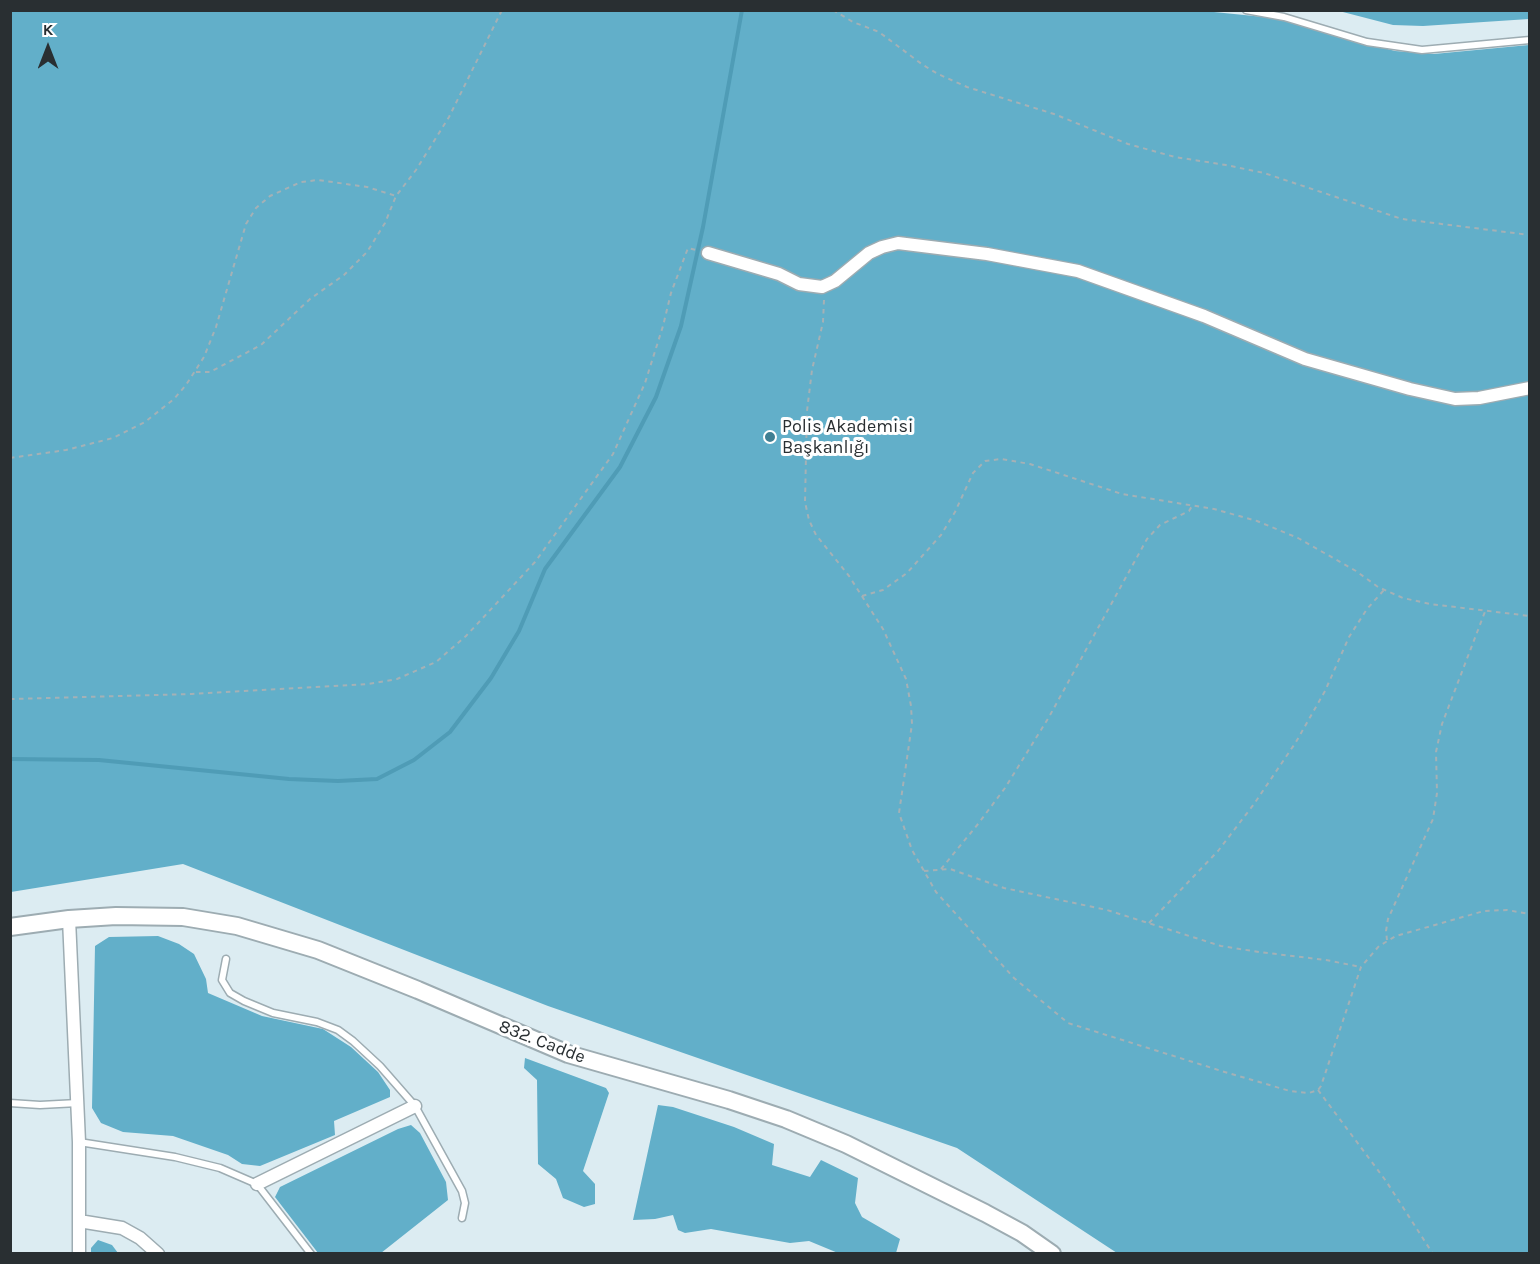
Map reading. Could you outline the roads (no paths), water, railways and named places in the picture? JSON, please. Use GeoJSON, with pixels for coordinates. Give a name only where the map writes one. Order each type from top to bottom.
{"type":"FeatureCollection","features":[{"type":"Feature","properties":{"kind":"street"},"geometry":{"type":"LineString","coordinates":[[708,253],[779,274],[800,284],[822,287],[835,281],[869,253],[898,243],[987,254],[1078,271],[1204,316],[1305,359],[1410,389],[1455,399],[1479,398],[1530,388]]}},
{"type":"Feature","properties":{"kind":"street","name":"832. Cadde"},"geometry":{"type":"LineString","coordinates":[[10,927],[69,919],[139,915],[183,916],[237,926],[318,950],[568,1054],[729,1100],[786,1119],[836,1140],[985,1213],[1022,1233],[1052,1254]]}},
{"type":"Feature","properties":{"kind":"street"},"geometry":{"type":"LineString","coordinates":[[69,919],[78,1103],[79,1254]]}},
{"type":"Feature","properties":{"kind":"street"},"geometry":{"type":"LineString","coordinates":[[257,1184],[415,1106]]}},
{"type":"Feature","properties":{"kind":"street"},"geometry":{"type":"LineString","coordinates":[[79,1221],[122,1228],[140,1238],[158,1254]]}},
{"type":"Feature","properties":{"kind":"lane"},"geometry":{"type":"LineString","coordinates":[[1246,10],[1284,17],[1367,42],[1422,50],[1530,40]]}},
{"type":"Feature","properties":{"kind":"lane"},"geometry":{"type":"LineString","coordinates":[[226,959],[222,980],[230,993],[273,1012],[317,1022],[338,1030],[380,1066],[415,1106],[462,1191],[465,1203],[462,1218]]}},
{"type":"Feature","properties":{"kind":"lane"},"geometry":{"type":"LineString","coordinates":[[10,1103],[40,1105],[78,1103]]}},
{"type":"Feature","properties":{"kind":"lane"},"geometry":{"type":"LineString","coordinates":[[79,1142],[175,1156],[220,1168],[257,1184],[311,1254]]}},
{"type":"Feature","properties":{"kind":"waterway"},"geometry":{"type":"LineString","coordinates":[[10,759],[99,760],[289,779],[338,781],[377,779],[414,760],[450,732],[491,678],[519,631],[545,569],[620,467],[656,397],[681,326],[703,227],[742,10]]}},
{"type":"Feature","properties":{"kind":"place","name":"Polis Akademisi Başkanlığı"},"geometry":{"type":"Point","coordinates":[770,437]}}]}
